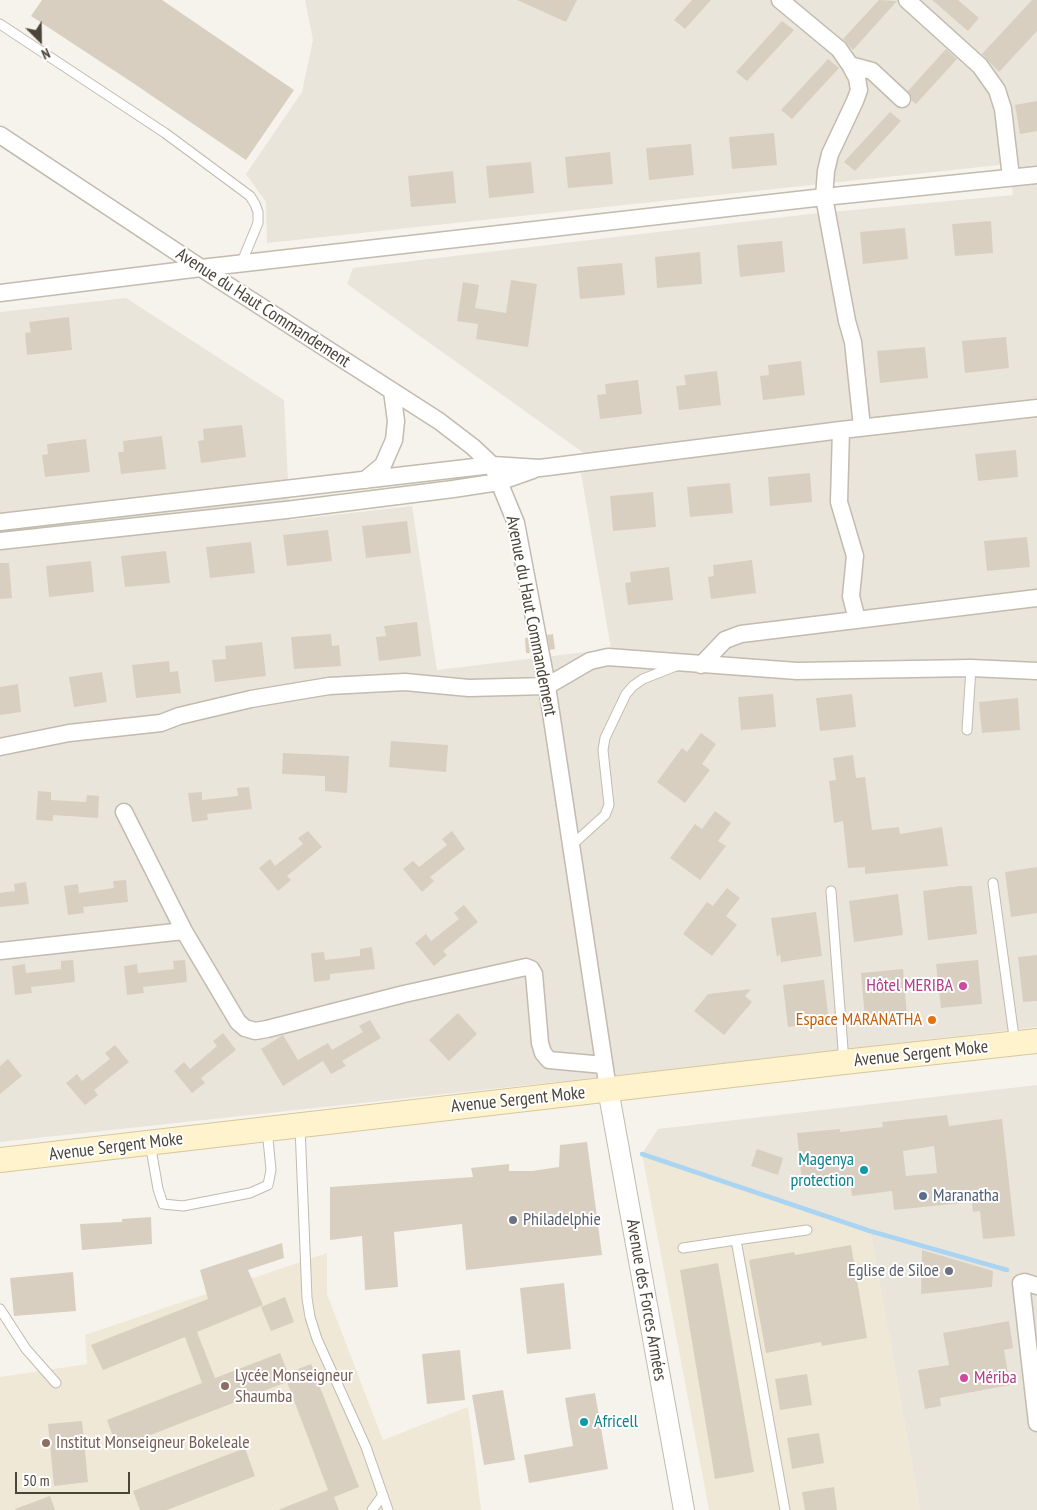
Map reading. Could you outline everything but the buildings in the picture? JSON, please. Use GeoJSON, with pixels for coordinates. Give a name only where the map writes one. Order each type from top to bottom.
{"type":"FeatureCollection","features":[{"type":"Feature","properties":{"kind":"main road","name":"Avenue Sergent Moke"},"geometry":{"type":"LineString","coordinates":[[0,1160],[300,1124],[1026,1043]]}},
{"type":"Feature","properties":{"kind":"street"},"geometry":{"type":"LineString","coordinates":[[780,0],[839,49],[857,78],[859,90],[830,154],[826,171],[824,197],[847,321],[853,342],[862,427]]}},
{"type":"Feature","properties":{"kind":"street"},"geometry":{"type":"LineString","coordinates":[[907,0],[980,66],[997,90],[1003,109],[1011,177]]}},
{"type":"Feature","properties":{"kind":"street"},"geometry":{"type":"LineString","coordinates":[[850,65],[872,72],[902,99]]}},
{"type":"Feature","properties":{"kind":"street","name":"Avenue du Haut Commandement"},"geometry":{"type":"LineString","coordinates":[[0,135],[201,268],[439,421],[492,465],[516,523],[547,686],[608,1089]]}},
{"type":"Feature","properties":{"kind":"street"},"geometry":{"type":"LineString","coordinates":[[0,293],[201,268],[1037,174]]}},
{"type":"Feature","properties":{"kind":"street"},"geometry":{"type":"LineString","coordinates":[[365,480],[383,465],[394,440],[396,421],[392,391]]}},
{"type":"Feature","properties":{"kind":"street"},"geometry":{"type":"LineString","coordinates":[[0,522],[492,465],[540,468],[862,427],[1037,408]]}},
{"type":"Feature","properties":{"kind":"street"},"geometry":{"type":"LineString","coordinates":[[841,430],[839,502],[854,556],[850,596],[857,620]]}},
{"type":"Feature","properties":{"kind":"street"},"geometry":{"type":"LineString","coordinates":[[0,541],[286,510],[499,482],[540,468]]}},
{"type":"Feature","properties":{"kind":"street"},"geometry":{"type":"LineString","coordinates":[[701,665],[725,640],[733,636],[1037,598]]}},
{"type":"Feature","properties":{"kind":"street"},"geometry":{"type":"LineString","coordinates":[[0,747],[69,733],[161,723],[179,716],[251,699],[329,686],[405,682],[469,688],[547,686],[590,661],[599,659],[624,658],[681,664],[796,671],[971,668],[1037,671]]}},
{"type":"Feature","properties":{"kind":"street"},"geometry":{"type":"LineString","coordinates":[[124,812],[184,931],[238,1022],[245,1028],[255,1031],[267,1029],[404,994],[526,967],[531,969],[534,974],[540,1043],[543,1053],[549,1060],[604,1065]]}},
{"type":"Feature","properties":{"kind":"street"},"geometry":{"type":"LineString","coordinates":[[0,951],[184,931]]}},
{"type":"Feature","properties":{"kind":"street","name":"Avenue des Forces Armées"},"geometry":{"type":"LineString","coordinates":[[608,1089],[684,1510]]}},
{"type":"Feature","properties":{"kind":"street"},"geometry":{"type":"LineString","coordinates":[[1037,1286],[1025,1282],[1021,1283],[1037,1423]]}},
{"type":"Feature","properties":{"kind":"lane"},"geometry":{"type":"LineString","coordinates":[[0,24],[165,134],[250,196],[258,212],[258,222],[241,264]]}},
{"type":"Feature","properties":{"kind":"lane"},"geometry":{"type":"LineString","coordinates":[[572,846],[605,815],[609,806],[603,758],[604,744],[605,738],[626,694],[643,679],[681,664]]}},
{"type":"Feature","properties":{"kind":"lane"},"geometry":{"type":"LineString","coordinates":[[967,730],[971,668]]}},
{"type":"Feature","properties":{"kind":"lane"},"geometry":{"type":"LineString","coordinates":[[993,883],[1026,1043]]}},
{"type":"Feature","properties":{"kind":"lane"},"geometry":{"type":"LineString","coordinates":[[831,891],[844,1062]]}},
{"type":"Feature","properties":{"kind":"lane"},"geometry":{"type":"LineString","coordinates":[[300,1124],[306,1279],[310,1317],[317,1339],[366,1447],[388,1510]]}},
{"type":"Feature","properties":{"kind":"lane"},"geometry":{"type":"LineString","coordinates":[[150,1142],[158,1189],[163,1204],[183,1206],[250,1193],[268,1185],[272,1170],[267,1128]]}},
{"type":"Feature","properties":{"kind":"lane"},"geometry":{"type":"LineString","coordinates":[[683,1248],[807,1230]]}},
{"type":"Feature","properties":{"kind":"lane"},"geometry":{"type":"LineString","coordinates":[[736,1240],[785,1510]]}},
{"type":"Feature","properties":{"kind":"lane"},"geometry":{"type":"LineString","coordinates":[[0,1308],[26,1349],[56,1383]]}},
{"type":"Feature","properties":{"kind":"lane"},"geometry":{"type":"LineString","coordinates":[[372,1510],[383,1495]]}},
{"type":"Feature","properties":{"kind":"shaded area"},"geometry":{"type":"Polygon","coordinates":[[[305,0],[1037,0],[1037,1027],[630,1074],[0,1142],[0,312],[126,298],[284,400],[290,520],[412,506],[437,670],[611,649],[581,473],[606,469],[347,284],[353,268],[810,214],[1013,195],[1009,164],[267,243],[266,202],[246,174],[302,92],[313,40],[305,0]]]}},
{"type":"Feature","properties":{"kind":"shaded area"},"geometry":{"type":"Polygon","coordinates":[[[1037,1085],[1037,1510],[920,1510],[870,1231],[642,1154],[658,1129],[1037,1085]]]}},
{"type":"Feature","properties":{"kind":"shaded area"},"geometry":{"type":"Polygon","coordinates":[[[642,1154],[870,1231],[920,1510],[709,1510],[642,1154]]]}},
{"type":"Feature","properties":{"kind":"shaded area","name":"Lycée Monseigneur Shaumba"},"geometry":{"type":"Polygon","coordinates":[[[327,1253],[327,1294],[383,1440],[468,1407],[481,1510],[0,1510],[0,1377],[87,1364],[85,1335],[327,1253]]]}},
{"type":"Feature","properties":{"kind":"waterway"},"geometry":{"type":"LineString","coordinates":[[642,1154],[870,1231],[1007,1270]]}},
{"type":"Feature","properties":{"kind":"place","name":"Hôtel MERIBA"},"geometry":{"type":"Point","coordinates":[963,986]}},
{"type":"Feature","properties":{"kind":"place","name":"Espace MARANATHA"},"geometry":{"type":"Point","coordinates":[932,1020]}},
{"type":"Feature","properties":{"kind":"place","name":"Magenya protection"},"geometry":{"type":"Point","coordinates":[864,1170]}},
{"type":"Feature","properties":{"kind":"place","name":"Maranatha"},"geometry":{"type":"Point","coordinates":[923,1196]}},
{"type":"Feature","properties":{"kind":"place","name":"Philadelphie"},"geometry":{"type":"Point","coordinates":[513,1220]}},
{"type":"Feature","properties":{"kind":"place","name":"Eglise de Siloe"},"geometry":{"type":"Point","coordinates":[949,1271]}},
{"type":"Feature","properties":{"kind":"place","name":"Mériba"},"geometry":{"type":"Point","coordinates":[964,1378]}},
{"type":"Feature","properties":{"kind":"place","name":"Lycée Monseigneur Shaumba"},"geometry":{"type":"Point","coordinates":[225,1386]}},
{"type":"Feature","properties":{"kind":"place","name":"Africell"},"geometry":{"type":"Point","coordinates":[584,1422]}},
{"type":"Feature","properties":{"kind":"place","name":"Institut Monseigneur Bokeleale"},"geometry":{"type":"Point","coordinates":[46,1443]}}]}
